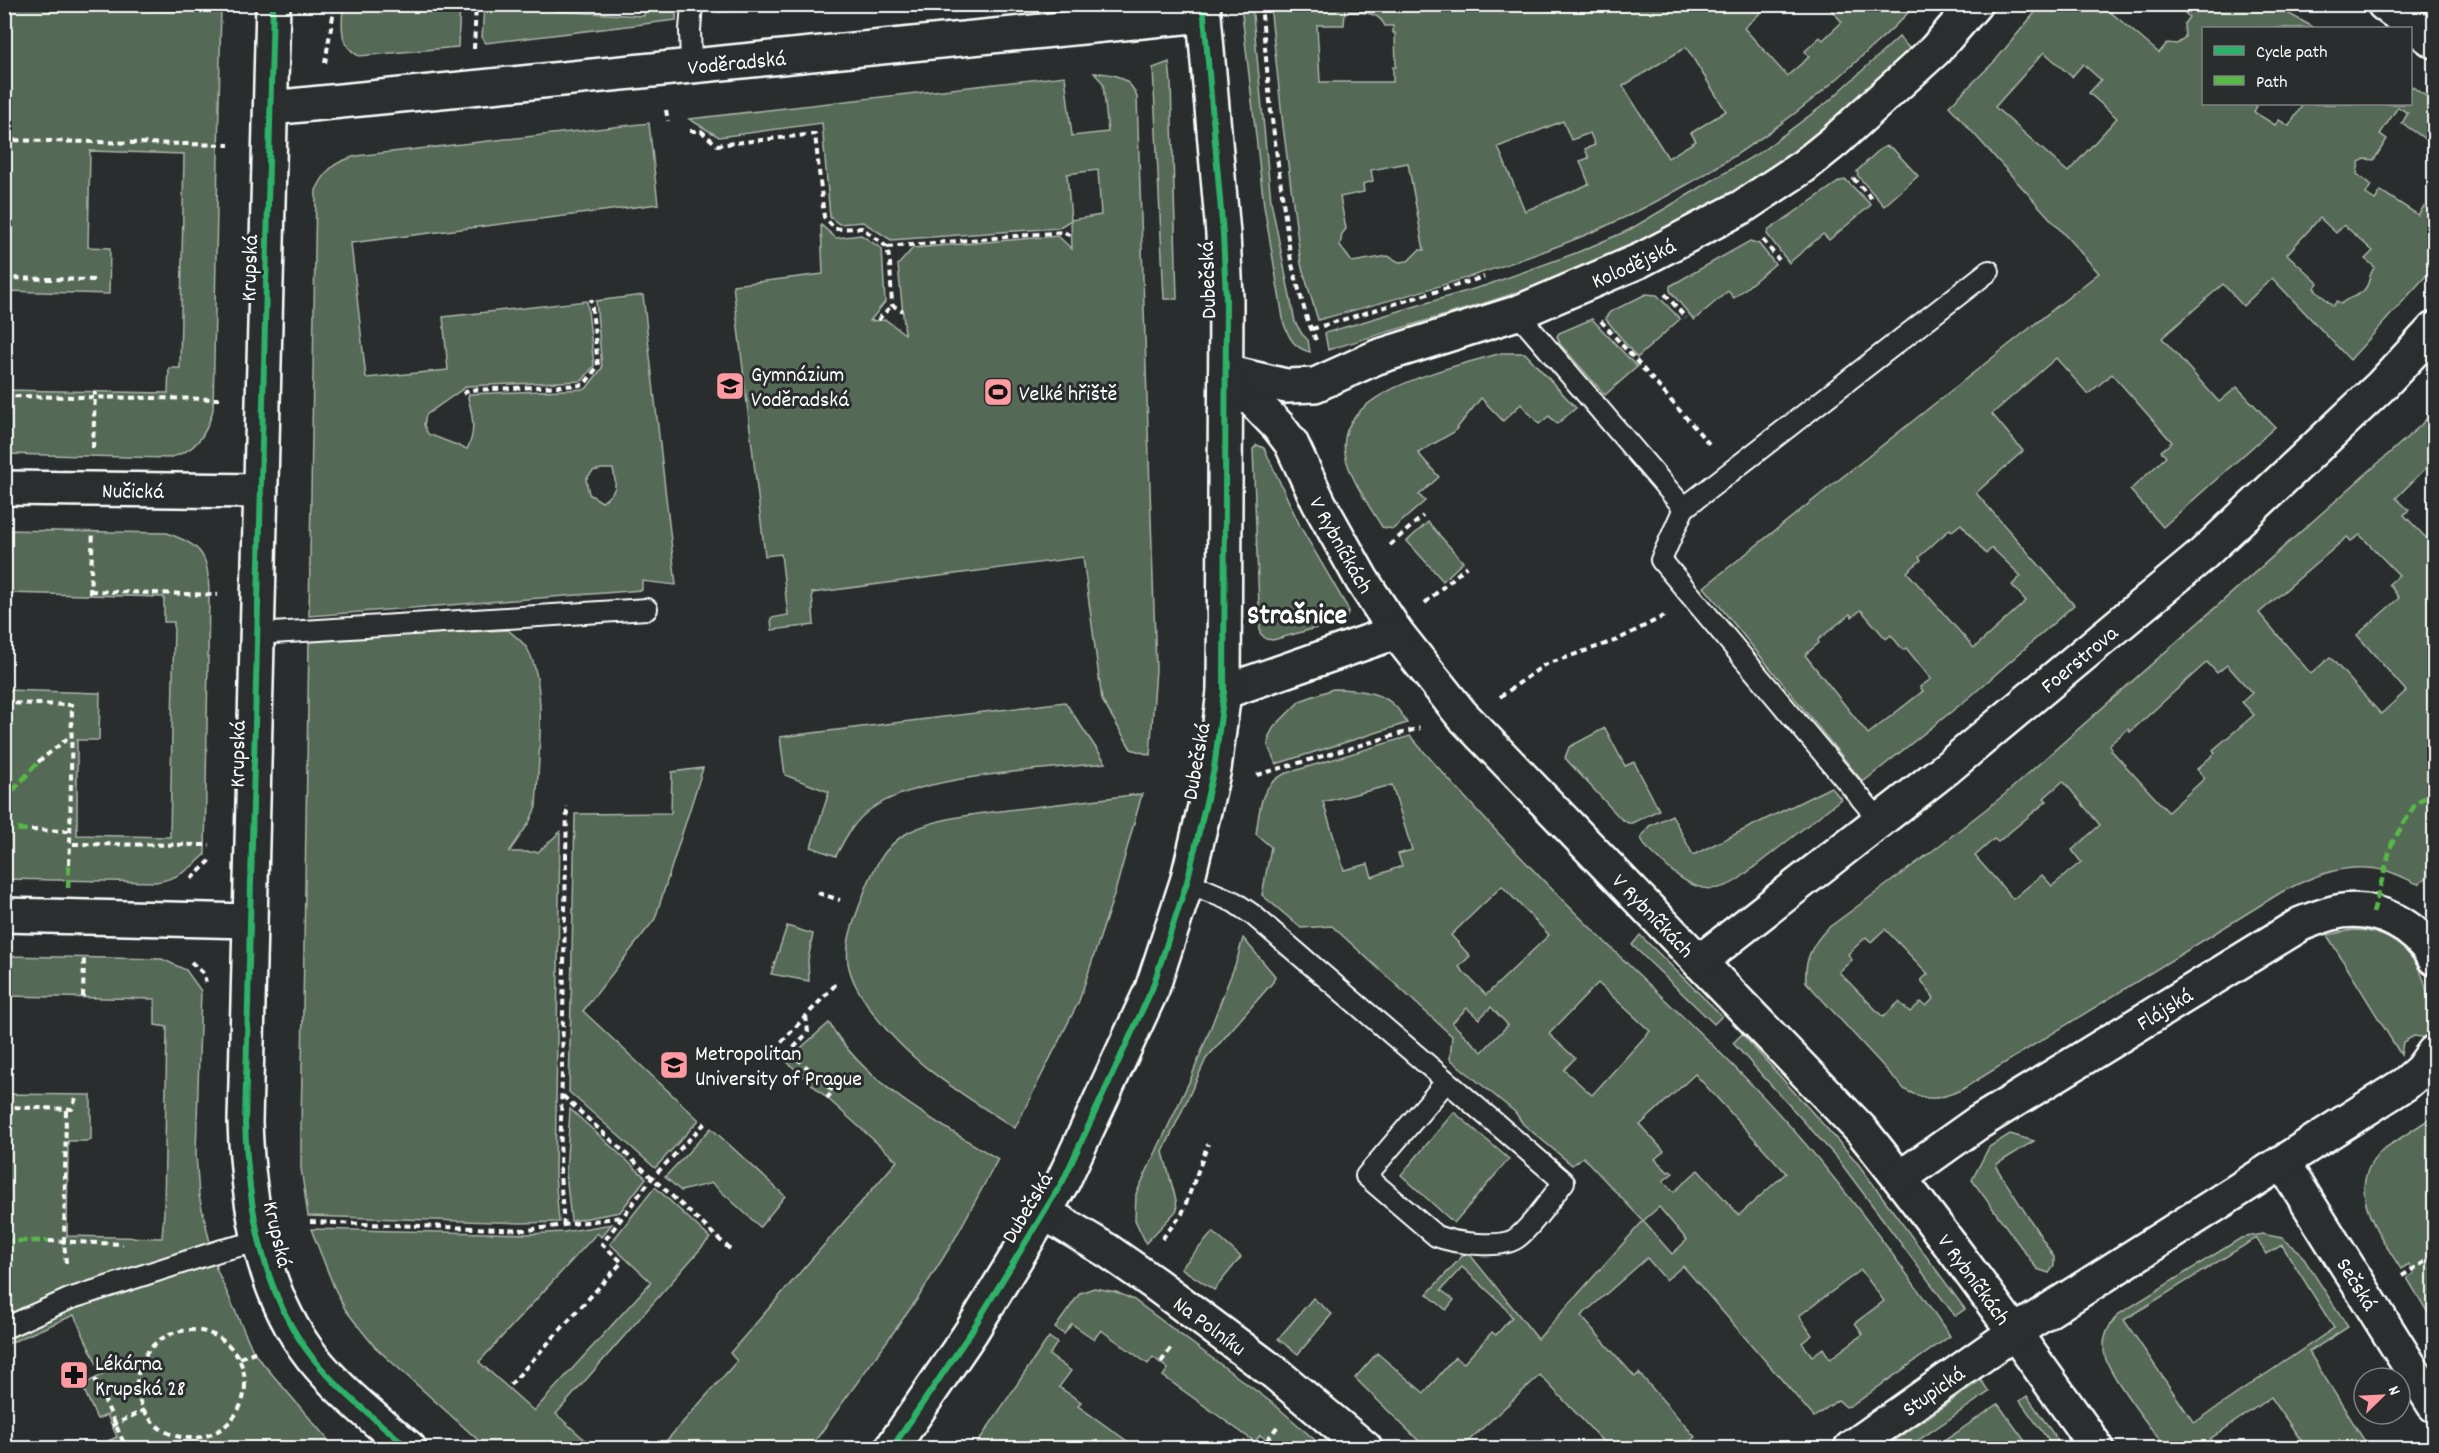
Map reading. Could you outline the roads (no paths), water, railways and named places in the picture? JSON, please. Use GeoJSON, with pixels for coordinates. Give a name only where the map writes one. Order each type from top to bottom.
{"type":"FeatureCollection","features":[{"type":"Feature","properties":{"kind":"street","name":"Krupská"},"geometry":{"type":"LineString","coordinates":[[273,4],[245,1122],[247,1168],[269,1274],[280,1305],[294,1331],[336,1384],[409,1449]]}},
{"type":"Feature","properties":{"kind":"street","name":"Kolodějská"},"geometry":{"type":"LineString","coordinates":[[1226,372],[1286,386],[1315,385],[1377,357],[1517,313],[1641,260],[1731,213],[1779,183],[1835,141],[1885,98],[1935,50],[1975,4]]}},
{"type":"Feature","properties":{"kind":"street"},"geometry":{"type":"LineString","coordinates":[[2384,4],[2434,41]]}},
{"type":"Feature","properties":{"kind":"street","name":"Voděradská"},"geometry":{"type":"LineString","coordinates":[[270,108],[691,66],[1203,10]]}},
{"type":"Feature","properties":{"kind":"street","name":"Dubečská"},"geometry":{"type":"LineString","coordinates":[[892,1449],[971,1332],[1045,1214],[1073,1160],[1152,989],[1187,882],[1214,770],[1224,692],[1226,298],[1223,234],[1203,10]]}},
{"type":"Feature","properties":{"kind":"street","name":"Foerstrova"},"geometry":{"type":"LineString","coordinates":[[1699,962],[1880,821],[2200,556],[2381,386],[2434,329]]}},
{"type":"Feature","properties":{"kind":"street","name":"V Rybníčkách"},"geometry":{"type":"LineString","coordinates":[[1226,372],[1278,426],[1291,443],[1319,503],[1362,580],[1396,632],[1461,714],[1862,1131],[2015,1332],[2097,1449]]}},
{"type":"Feature","properties":{"kind":"street","name":"Nučická"},"geometry":{"type":"LineString","coordinates":[[4,488],[260,491]]}},
{"type":"Feature","properties":{"kind":"street"},"geometry":{"type":"LineString","coordinates":[[1224,692],[1396,632]]}},
{"type":"Feature","properties":{"kind":"street","name":"Flájská"},"geometry":{"type":"LineString","coordinates":[[1900,1178],[1976,1124],[2301,924],[2343,910],[2364,911],[2385,916],[2404,925],[2434,958]]}},
{"type":"Feature","properties":{"kind":"street"},"geometry":{"type":"LineString","coordinates":[[4,915],[250,921]]}},
{"type":"Feature","properties":{"kind":"street"},"geometry":{"type":"LineString","coordinates":[[2015,1332],[2283,1164],[2405,1084],[2421,1070],[2434,1052]]}},
{"type":"Feature","properties":{"kind":"street","name":"Sečská"},"geometry":{"type":"LineString","coordinates":[[2283,1164],[2434,1405]]}},
{"type":"Feature","properties":{"kind":"street","name":"Na Polníku"},"geometry":{"type":"LineString","coordinates":[[1045,1214],[1108,1251],[1154,1283],[1275,1373],[1365,1449]]}},
{"type":"Feature","properties":{"kind":"street","name":"Stupická"},"geometry":{"type":"LineString","coordinates":[[1851,1449],[2015,1332]]}},
{"type":"Feature","properties":{"kind":"lane"},"geometry":{"type":"LineString","coordinates":[[691,66],[692,4]]}},
{"type":"Feature","properties":{"kind":"lane"},"geometry":{"type":"LineString","coordinates":[[1880,821],[1661,560],[1684,508],[1989,272]]}},
{"type":"Feature","properties":{"kind":"lane"},"geometry":{"type":"LineString","coordinates":[[1517,313],[1684,508]]}},
{"type":"Feature","properties":{"kind":"lane"},"geometry":{"type":"LineString","coordinates":[[257,634],[647,609]]}},
{"type":"Feature","properties":{"kind":"lane"},"geometry":{"type":"LineString","coordinates":[[1187,882],[1233,902],[1253,915],[1564,1182],[1517,1238],[1496,1244],[1450,1241],[1436,1236],[1366,1176],[1446,1082]]}},
{"type":"Feature","properties":{"kind":"lane"},"geometry":{"type":"LineString","coordinates":[[5,1328],[69,1299],[222,1250],[261,1241]]}},
{"type":"Feature","properties":{"kind":"place","name":"Gymnázium Voděradská"},"geometry":{"type":"Point","coordinates":[730,386]}},
{"type":"Feature","properties":{"kind":"place","name":"Velké hřiště"},"geometry":{"type":"Point","coordinates":[998,392]}},
{"type":"Feature","properties":{"kind":"place","name":"Metropolitan University of Prague"},"geometry":{"type":"Point","coordinates":[674,1065]}},
{"type":"Feature","properties":{"kind":"place","name":"Lékárna Krupská 28"},"geometry":{"type":"Point","coordinates":[74,1375]}},
{"type":"Feature","properties":{"kind":"district","name":"Strašnice"},"geometry":{"type":"Point","coordinates":[1297,613]}}]}
